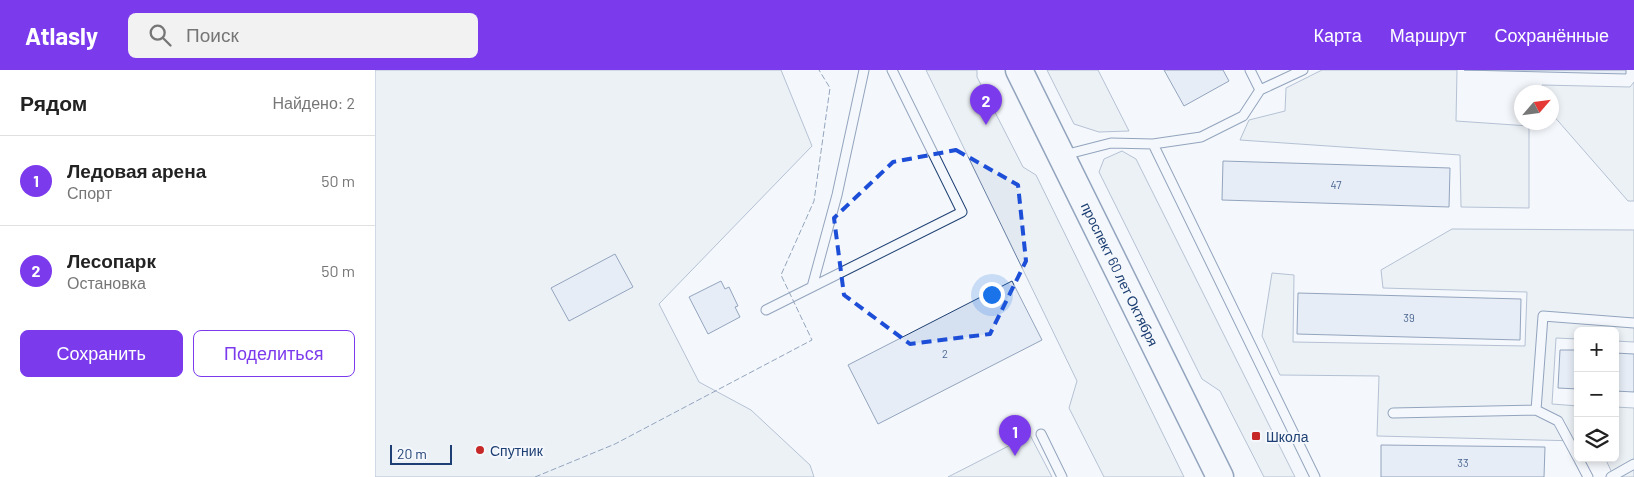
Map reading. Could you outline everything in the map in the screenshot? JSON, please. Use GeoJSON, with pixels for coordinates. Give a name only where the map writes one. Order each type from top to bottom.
{"type":"FeatureCollection","features":[{"type":"Feature","properties":{"kind":"main road","name":"проспект 60 лет Октября"},"geometry":{"type":"LineString","coordinates":[[1019,70],[1220,477]]}},
{"type":"Feature","properties":{"kind":"lane"},"geometry":{"type":"LineString","coordinates":[[812,286],[837,196],[864,70]]}},
{"type":"Feature","properties":{"kind":"lane"},"geometry":{"type":"LineString","coordinates":[[766,310],[962,212],[892,70]]}},
{"type":"Feature","properties":{"kind":"lane"},"geometry":{"type":"LineString","coordinates":[[1250,70],[1260,90]]}},
{"type":"Feature","properties":{"kind":"lane"},"geometry":{"type":"LineString","coordinates":[[1061,156],[1111,143],[1153,144],[1201,137],[1243,116],[1260,90],[1303,70]]}},
{"type":"Feature","properties":{"kind":"lane"},"geometry":{"type":"LineString","coordinates":[[1153,144],[1315,477]]}},
{"type":"Feature","properties":{"kind":"lane"},"geometry":{"type":"LineString","coordinates":[[1535,410],[1543,316],[1634,323]]}},
{"type":"Feature","properties":{"kind":"lane"},"geometry":{"type":"LineString","coordinates":[[1393,413],[1535,410],[1558,421],[1574,451]]}},
{"type":"Feature","properties":{"kind":"lane"},"geometry":{"type":"LineString","coordinates":[[1041,434],[1062,477]]}},
{"type":"Feature","properties":{"kind":"lane"},"geometry":{"type":"LineString","coordinates":[[1580,462],[1588,477]]}},
{"type":"Feature","properties":{"kind":"lane"},"geometry":{"type":"LineString","coordinates":[[1611,477],[1634,464]]}},
{"type":"Feature","properties":{"kind":"highlighted area"},"geometry":{"type":"Polygon","coordinates":[[[956,150],[1018,185],[1026,261],[990,334],[910,344],[844,295],[834,218],[893,162],[956,150]]]}},
{"type":"Feature","properties":{"kind":"shaded area"},"geometry":{"type":"Polygon","coordinates":[[[375,70],[781,70],[812,146],[659,304],[699,382],[751,410],[810,465],[814,477],[375,477],[375,70]]]}},
{"type":"Feature","properties":{"kind":"shaded area"},"geometry":{"type":"Polygon","coordinates":[[[926,70],[977,70],[977,77],[1023,167],[1036,175],[1184,477],[1104,477],[1069,408],[1077,381],[926,70]]]}},
{"type":"Feature","properties":{"kind":"shaded area"},"geometry":{"type":"Polygon","coordinates":[[[1047,70],[1098,70],[1129,131],[1099,132],[1074,124],[1047,70]]]}},
{"type":"Feature","properties":{"kind":"shaded area"},"geometry":{"type":"Polygon","coordinates":[[[1322,70],[1457,70],[1456,121],[1514,125],[1514,130],[1529,130],[1529,208],[1461,207],[1460,155],[1240,140],[1249,120],[1285,111],[1286,88],[1322,70]]]}},
{"type":"Feature","properties":{"kind":"shaded area"},"geometry":{"type":"Polygon","coordinates":[[[1634,82],[1634,201],[1628,201],[1559,122],[1559,85],[1630,87],[1634,82]]]}},
{"type":"Feature","properties":{"kind":"shaded area"},"geometry":{"type":"Polygon","coordinates":[[[1122,151],[1136,159],[1295,477],[1264,477],[1220,391],[1202,379],[1099,172],[1104,159],[1122,151]]]}},
{"type":"Feature","properties":{"kind":"shaded area"},"geometry":{"type":"Polygon","coordinates":[[[1452,229],[1634,230],[1634,342],[1619,341],[1619,327],[1574,327],[1574,339],[1556,338],[1552,404],[1574,406],[1574,441],[1377,436],[1379,376],[1280,375],[1262,336],[1272,273],[1294,275],[1293,342],[1525,346],[1527,292],[1383,288],[1381,270],[1452,229]]]}},
{"type":"Feature","properties":{"kind":"shaded area"},"geometry":{"type":"Polygon","coordinates":[[[1619,407],[1634,408],[1634,477],[1614,477],[1607,462],[1619,462],[1619,407]]]}},
{"type":"Feature","properties":{"kind":"shaded area"},"geometry":{"type":"Polygon","coordinates":[[[1030,435],[1052,477],[948,477],[1030,435]]]}},
{"type":"Feature","properties":{"kind":"building"},"geometry":{"type":"Polygon","coordinates":[[[1164,70],[1223,70],[1229,81],[1184,106],[1164,70]]]}},
{"type":"Feature","properties":{"kind":"building"},"geometry":{"type":"Polygon","coordinates":[[[1464,70],[1626,70],[1626,74],[1464,70]]]}},
{"type":"Feature","properties":{"kind":"building"},"geometry":{"type":"Polygon","coordinates":[[[1223,161],[1450,168],[1449,207],[1222,200],[1223,161]]]}},
{"type":"Feature","properties":{"kind":"building"},"geometry":{"type":"Polygon","coordinates":[[[615,254],[633,287],[569,321],[551,288],[615,254]]]}},
{"type":"Feature","properties":{"kind":"building"},"geometry":{"type":"Polygon","coordinates":[[[721,281],[725,289],[729,287],[738,306],[735,307],[740,317],[708,334],[689,297],[721,281]]]}},
{"type":"Feature","properties":{"kind":"building"},"geometry":{"type":"Polygon","coordinates":[[[1012,281],[1042,340],[878,424],[848,365],[1012,281]]]}},
{"type":"Feature","properties":{"kind":"building"},"geometry":{"type":"Polygon","coordinates":[[[1298,293],[1521,299],[1520,340],[1297,334],[1298,293]]]}},
{"type":"Feature","properties":{"kind":"building"},"geometry":{"type":"Polygon","coordinates":[[[1560,350],[1574,350],[1574,389],[1558,388],[1560,350]]]}},
{"type":"Feature","properties":{"kind":"building"},"geometry":{"type":"Polygon","coordinates":[[[1619,353],[1634,354],[1634,392],[1619,391],[1619,353]]]}},
{"type":"Feature","properties":{"kind":"building"},"geometry":{"type":"Polygon","coordinates":[[[1381,445],[1545,447],[1544,477],[1381,477],[1381,445]]]}},
{"type":"Feature","properties":{"kind":"fence"},"geometry":{"type":"LineString","coordinates":[[535,477],[615,444],[812,340],[781,275],[814,201],[830,88],[819,70]]}},
{"type":"Feature","properties":{"kind":"place","name":"Лесопарк"},"geometry":{"type":"Point","coordinates":[986,125]}},
{"type":"Feature","properties":{"kind":"place","name":"Школа"},"geometry":{"type":"Point","coordinates":[1256,436]}},
{"type":"Feature","properties":{"kind":"place","name":"Спутник"},"geometry":{"type":"Point","coordinates":[480,450]}},
{"type":"Feature","properties":{"kind":"place","name":"Ледовая арена"},"geometry":{"type":"Point","coordinates":[1015,456]}}]}
